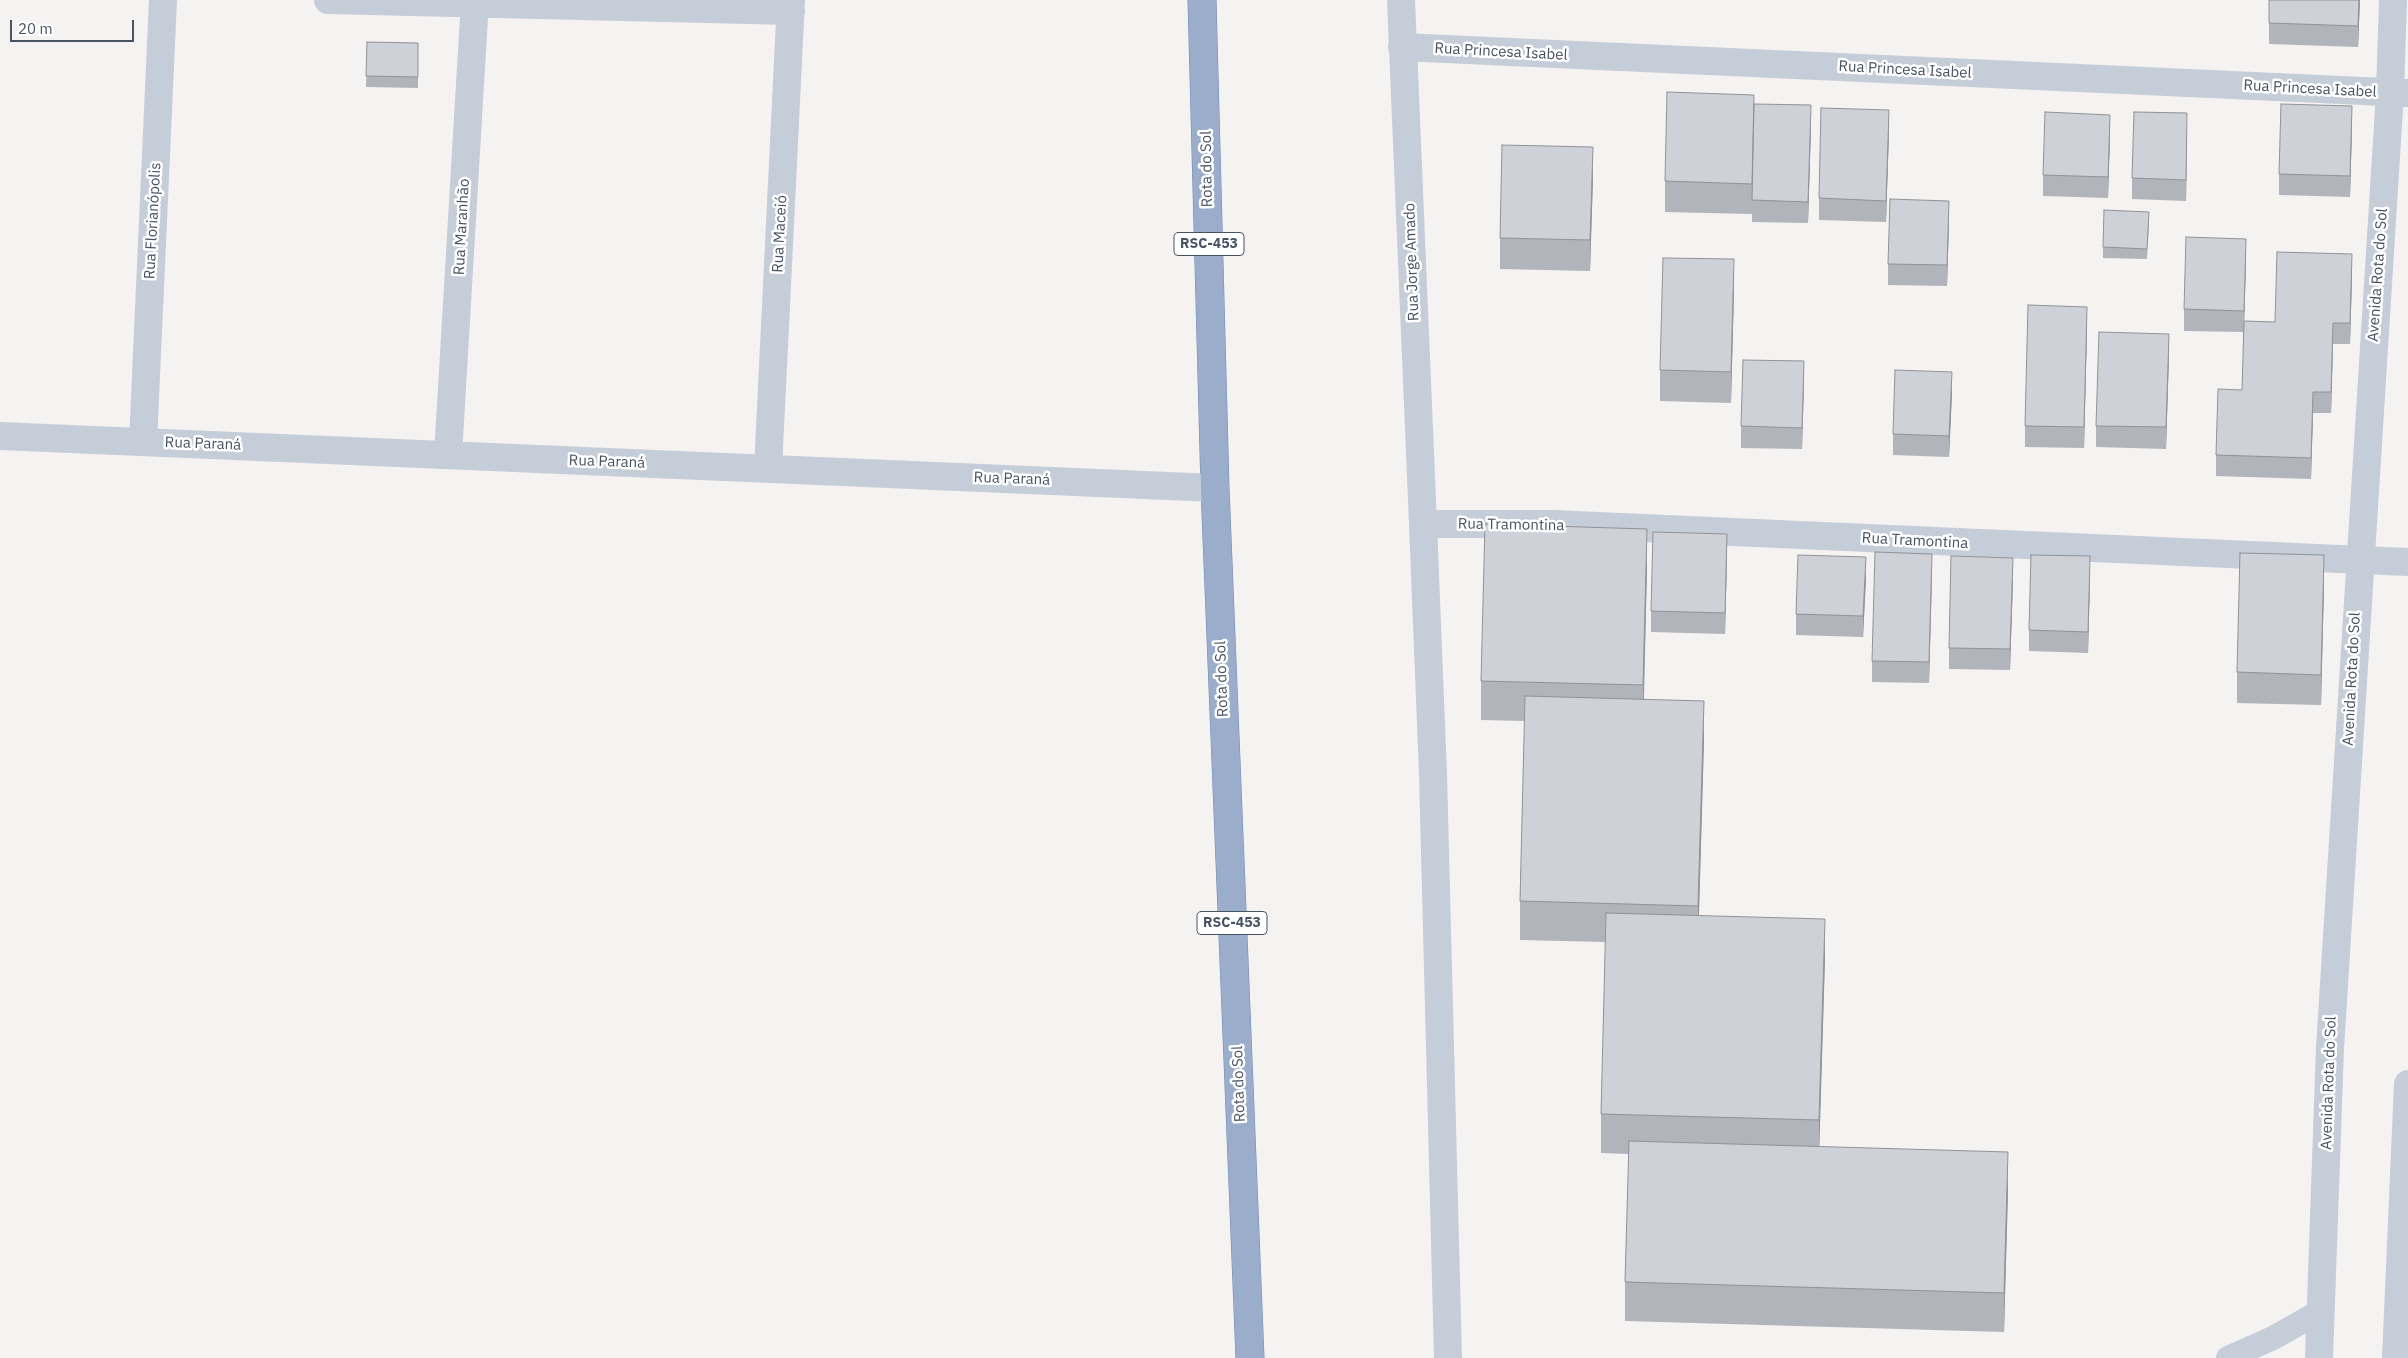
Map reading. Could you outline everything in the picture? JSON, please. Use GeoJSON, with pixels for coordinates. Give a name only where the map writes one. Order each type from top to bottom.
{"type":"FeatureCollection","features":[{"type":"Feature","properties":{"kind":"highway","name":"Rota do Sol"},"geometry":{"type":"LineString","coordinates":[[1202,0],[1215,488],[1250,1358]]}},
{"type":"Feature","properties":{"kind":"street","name":"Rua Florianópolis"},"geometry":{"type":"LineString","coordinates":[[143,442],[163,0]]}},
{"type":"Feature","properties":{"kind":"street"},"geometry":{"type":"LineString","coordinates":[[328,0],[791,5]]}},
{"type":"Feature","properties":{"kind":"street","name":"Rua Jorge Amado"},"geometry":{"type":"LineString","coordinates":[[1401,0],[1433,774],[1448,1358]]}},
{"type":"Feature","properties":{"kind":"street","name":"Avenida Rota do Sol"},"geometry":{"type":"LineString","coordinates":[[2319,1358],[2330,1048],[2359,561],[2399,93],[2393,0]]}},
{"type":"Feature","properties":{"kind":"street","name":"Rua Maranhão"},"geometry":{"type":"LineString","coordinates":[[448,455],[475,2]]}},
{"type":"Feature","properties":{"kind":"street","name":"Rua Maceió"},"geometry":{"type":"LineString","coordinates":[[768,468],[791,5]]}},
{"type":"Feature","properties":{"kind":"street","name":"Rua Princesa Isabel"},"geometry":{"type":"LineString","coordinates":[[1402,47],[2399,93]]}},
{"type":"Feature","properties":{"kind":"street","name":"Rua Paraná"},"geometry":{"type":"LineString","coordinates":[[0,436],[1215,488]]}},
{"type":"Feature","properties":{"kind":"street","name":"Rua Tramontina"},"geometry":{"type":"LineString","coordinates":[[1423,524],[1563,525],[2408,562]]}},
{"type":"Feature","properties":{"kind":"street"},"geometry":{"type":"LineString","coordinates":[[2396,1358],[2408,1084]]}},
{"type":"Feature","properties":{"kind":"lane"},"geometry":{"type":"LineString","coordinates":[[2228,1358],[2272,1338],[2321,1311]]}},
{"type":"Feature","properties":{"kind":"building"},"geometry":{"type":"Polygon","coordinates":[[[2269,0],[2359,0],[2358,26],[2269,23],[2269,0]]]}},
{"type":"Feature","properties":{"kind":"building"},"geometry":{"type":"Polygon","coordinates":[[[367,42],[418,43],[418,77],[366,76],[367,42]]]}},
{"type":"Feature","properties":{"kind":"building"},"geometry":{"type":"Polygon","coordinates":[[[1667,92],[1754,95],[1752,184],[1665,181],[1667,92]]]}},
{"type":"Feature","properties":{"kind":"building"},"geometry":{"type":"Polygon","coordinates":[[[1754,104],[1811,105],[1808,202],[1752,200],[1754,104]]]}},
{"type":"Feature","properties":{"kind":"building"},"geometry":{"type":"Polygon","coordinates":[[[2281,104],[2352,106],[2350,176],[2279,174],[2281,104]]]}},
{"type":"Feature","properties":{"kind":"building"},"geometry":{"type":"Polygon","coordinates":[[[1821,108],[1889,110],[1886,201],[1819,198],[1821,108]]]}},
{"type":"Feature","properties":{"kind":"building"},"geometry":{"type":"Polygon","coordinates":[[[2045,112],[2110,115],[2108,177],[2043,175],[2045,112]]]}},
{"type":"Feature","properties":{"kind":"building"},"geometry":{"type":"Polygon","coordinates":[[[2134,112],[2187,113],[2186,180],[2132,178],[2134,112]]]}},
{"type":"Feature","properties":{"kind":"building"},"geometry":{"type":"Polygon","coordinates":[[[1502,145],[1593,147],[1590,240],[1500,238],[1502,145]]]}},
{"type":"Feature","properties":{"kind":"building"},"geometry":{"type":"Polygon","coordinates":[[[1890,199],[1949,201],[1947,265],[1888,264],[1890,199]]]}},
{"type":"Feature","properties":{"kind":"building"},"geometry":{"type":"Polygon","coordinates":[[[2104,210],[2149,212],[2147,249],[2103,247],[2104,210]]]}},
{"type":"Feature","properties":{"kind":"building"},"geometry":{"type":"Polygon","coordinates":[[[2186,237],[2246,239],[2244,311],[2184,309],[2186,237]]]}},
{"type":"Feature","properties":{"kind":"building"},"geometry":{"type":"Polygon","coordinates":[[[2277,252],[2352,254],[2350,323],[2333,323],[2331,392],[2313,392],[2311,458],[2216,455],[2218,389],[2242,390],[2244,321],[2275,322],[2277,252]]]}},
{"type":"Feature","properties":{"kind":"building"},"geometry":{"type":"Polygon","coordinates":[[[1663,258],[1734,259],[1731,372],[1660,370],[1663,258]]]}},
{"type":"Feature","properties":{"kind":"building"},"geometry":{"type":"Polygon","coordinates":[[[2028,305],[2087,307],[2084,427],[2025,426],[2028,305]]]}},
{"type":"Feature","properties":{"kind":"building"},"geometry":{"type":"Polygon","coordinates":[[[2099,332],[2169,334],[2166,427],[2096,426],[2099,332]]]}},
{"type":"Feature","properties":{"kind":"building"},"geometry":{"type":"Polygon","coordinates":[[[1743,360],[1804,361],[1802,428],[1741,426],[1743,360]]]}},
{"type":"Feature","properties":{"kind":"building"},"geometry":{"type":"Polygon","coordinates":[[[1895,370],[1952,372],[1949,436],[1893,434],[1895,370]]]}},
{"type":"Feature","properties":{"kind":"building"},"geometry":{"type":"Polygon","coordinates":[[[1485,524],[1647,529],[1643,685],[1481,681],[1485,524]]]}},
{"type":"Feature","properties":{"kind":"building"},"geometry":{"type":"Polygon","coordinates":[[[1653,532],[1727,534],[1725,613],[1651,611],[1653,532]]]}},
{"type":"Feature","properties":{"kind":"building"},"geometry":{"type":"Polygon","coordinates":[[[1875,552],[1932,554],[1929,662],[1872,661],[1875,552]]]}},
{"type":"Feature","properties":{"kind":"building"},"geometry":{"type":"Polygon","coordinates":[[[2240,553],[2324,555],[2321,675],[2237,672],[2240,553]]]}},
{"type":"Feature","properties":{"kind":"building"},"geometry":{"type":"Polygon","coordinates":[[[1798,555],[1866,557],[1863,616],[1796,614],[1798,555]]]}},
{"type":"Feature","properties":{"kind":"building"},"geometry":{"type":"Polygon","coordinates":[[[2031,555],[2090,556],[2088,632],[2029,630],[2031,555]]]}},
{"type":"Feature","properties":{"kind":"building"},"geometry":{"type":"Polygon","coordinates":[[[1951,556],[2013,558],[2010,649],[1949,648],[1951,556]]]}},
{"type":"Feature","properties":{"kind":"building"},"geometry":{"type":"Polygon","coordinates":[[[1525,696],[1704,701],[1698,906],[1520,901],[1525,696]]]}},
{"type":"Feature","properties":{"kind":"building"},"geometry":{"type":"Polygon","coordinates":[[[1606,913],[1825,919],[1819,1120],[1601,1114],[1606,913]]]}},
{"type":"Feature","properties":{"kind":"building"},"geometry":{"type":"Polygon","coordinates":[[[1629,1141],[2008,1152],[2004,1293],[1625,1282],[1629,1141]]]}}]}
